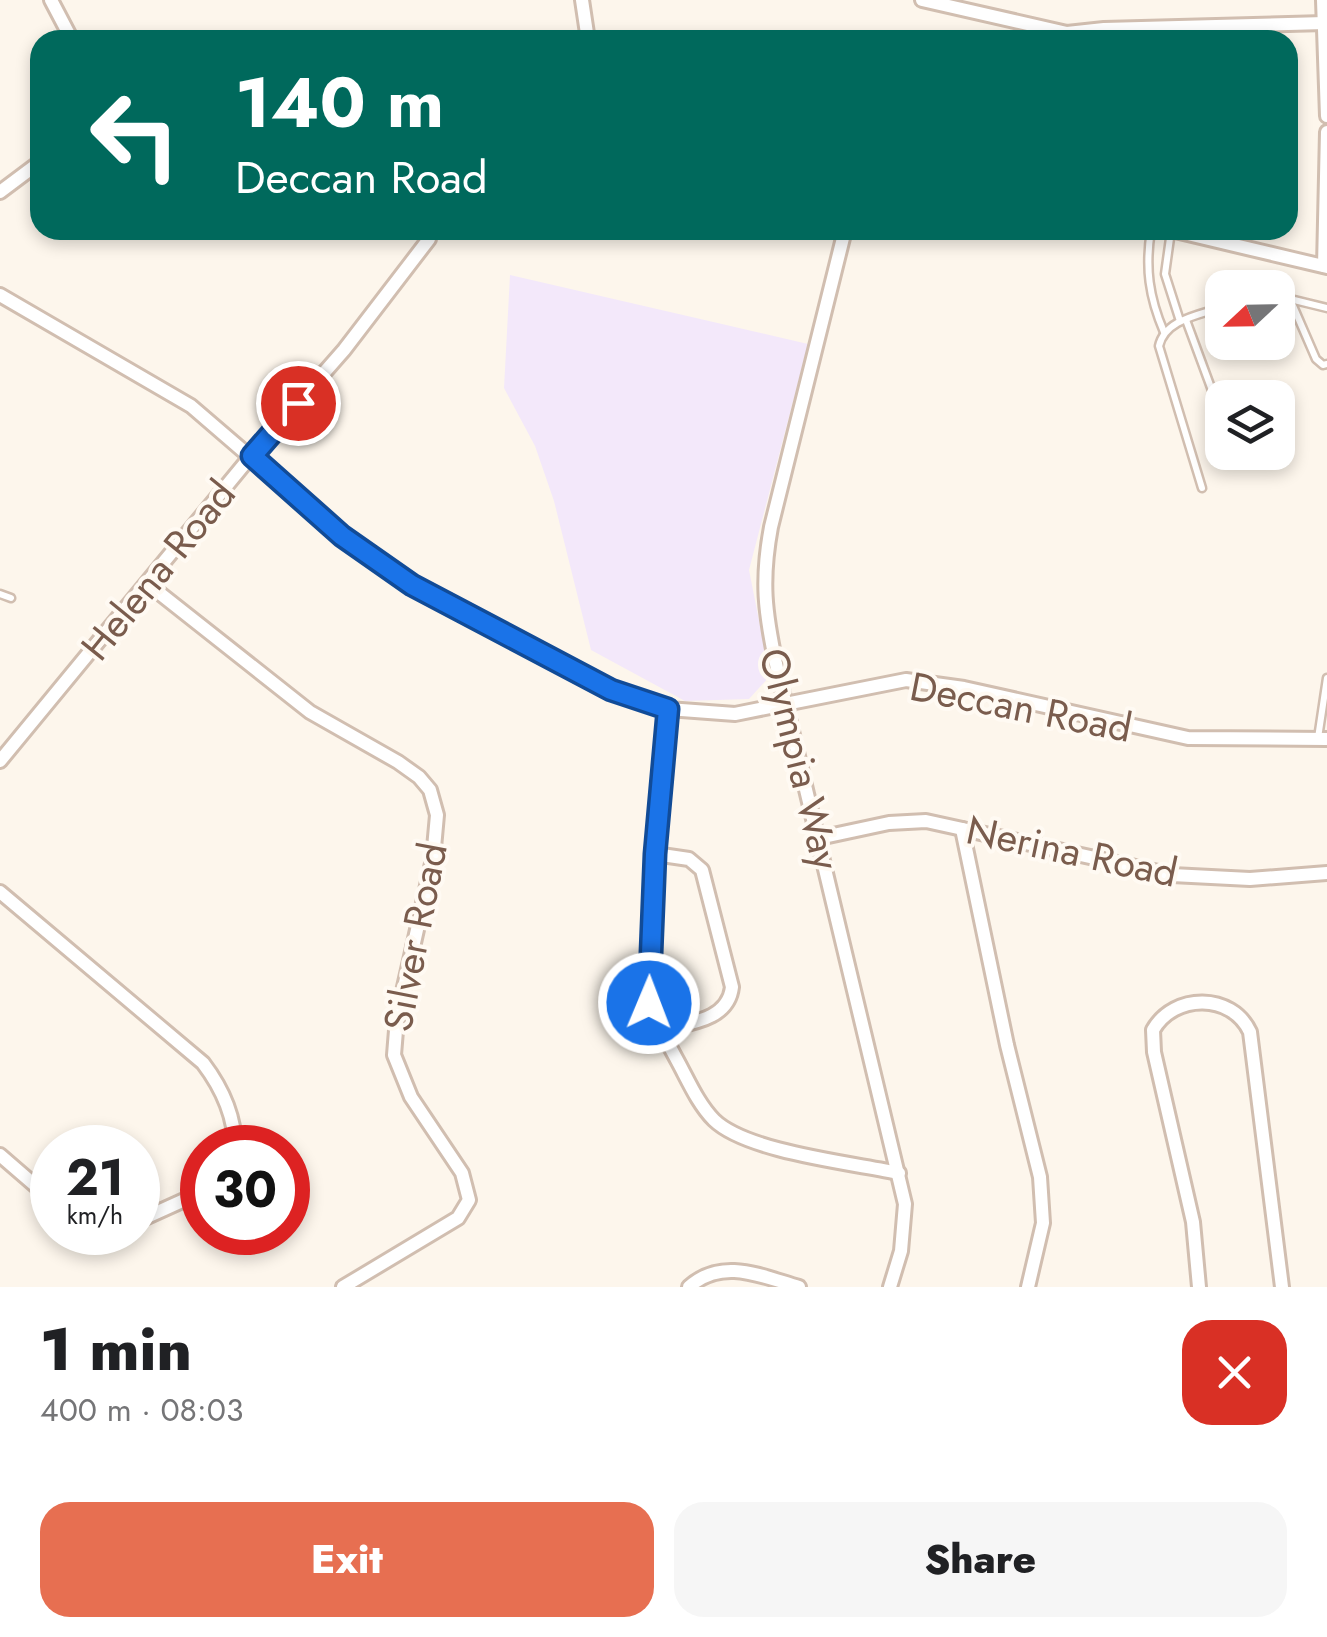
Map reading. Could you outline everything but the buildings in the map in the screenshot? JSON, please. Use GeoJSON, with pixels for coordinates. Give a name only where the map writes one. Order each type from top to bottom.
{"type":"FeatureCollection","features":[{"type":"Feature","properties":{"kind":"street"},"geometry":{"type":"LineString","coordinates":[[51,0],[67,30]]}},
{"type":"Feature","properties":{"kind":"street"},"geometry":{"type":"LineString","coordinates":[[582,0],[586,30]]}},
{"type":"Feature","properties":{"kind":"street"},"geometry":{"type":"LineString","coordinates":[[922,0],[1042,30]]}},
{"type":"Feature","properties":{"kind":"street"},"geometry":{"type":"LineString","coordinates":[[1323,0],[1327,116]]}},
{"type":"Feature","properties":{"kind":"street"},"geometry":{"type":"LineString","coordinates":[[1094,30],[1325,23]]}},
{"type":"Feature","properties":{"kind":"street"},"geometry":{"type":"LineString","coordinates":[[1213,240],[1326,267],[1327,132]]}},
{"type":"Feature","properties":{"kind":"street"},"geometry":{"type":"LineString","coordinates":[[0,192],[30,170]]}},
{"type":"Feature","properties":{"kind":"street","name":"Helena Road"},"geometry":{"type":"LineString","coordinates":[[0,761],[344,350],[428,240]]}},
{"type":"Feature","properties":{"kind":"street","name":"Olympia Way"},"geometry":{"type":"LineString","coordinates":[[844,240],[764,567],[768,628],[785,704],[900,1173],[905,1230],[890,1287]]}},
{"type":"Feature","properties":{"kind":"street","name":"Deccan Road"},"geometry":{"type":"LineString","coordinates":[[0,295],[191,406],[379,564],[462,613],[611,690],[668,709],[735,714],[906,680],[997,695],[1188,738],[1322,739]]}},
{"type":"Feature","properties":{"kind":"street","name":"Silver Road"},"geometry":{"type":"LineString","coordinates":[[148,584],[310,712],[420,777],[434,801],[433,859],[397,1018],[394,1054],[412,1097],[462,1173],[469,1200],[458,1218],[440,1231],[344,1287]]}},
{"type":"Feature","properties":{"kind":"street"},"geometry":{"type":"LineString","coordinates":[[668,709],[648,981],[649,1003],[661,1030],[698,1099],[712,1119],[732,1134],[900,1173]]}},
{"type":"Feature","properties":{"kind":"street","name":"Nerina Road"},"geometry":{"type":"LineString","coordinates":[[818,838],[911,820],[941,823],[1172,875],[1250,879],[1327,873]]}},
{"type":"Feature","properties":{"kind":"street"},"geometry":{"type":"LineString","coordinates":[[962,829],[1007,1045],[1040,1177],[1043,1223],[1028,1287]]}},
{"type":"Feature","properties":{"kind":"street"},"geometry":{"type":"LineString","coordinates":[[655,854],[689,859],[702,870],[732,987],[722,1010],[661,1030]]}},
{"type":"Feature","properties":{"kind":"street"},"geometry":{"type":"LineString","coordinates":[[0,892],[203,1064],[224,1098],[233,1125]]}},
{"type":"Feature","properties":{"kind":"street"},"geometry":{"type":"LineString","coordinates":[[1200,1287],[1193,1222],[1153,1041],[1158,1021],[1193,1002],[1236,1011],[1250,1032],[1282,1287]]}},
{"type":"Feature","properties":{"kind":"street"},"geometry":{"type":"LineString","coordinates":[[0,1156],[30,1181]]}},
{"type":"Feature","properties":{"kind":"street"},"geometry":{"type":"LineString","coordinates":[[689,1287],[707,1273],[734,1270],[799,1287]]}},
{"type":"Feature","properties":{"kind":"lane"},"geometry":{"type":"LineString","coordinates":[[1150,240],[1147,268],[1150,293],[1164,332],[1160,346],[1202,488]]}},
{"type":"Feature","properties":{"kind":"lane"},"geometry":{"type":"LineString","coordinates":[[1170,240],[1165,274],[1207,380]]}},
{"type":"Feature","properties":{"kind":"lane"},"geometry":{"type":"LineString","coordinates":[[1295,300],[1327,308]]}},
{"type":"Feature","properties":{"kind":"lane"},"geometry":{"type":"LineString","coordinates":[[1295,311],[1316,359],[1327,364]]}},
{"type":"Feature","properties":{"kind":"lane"},"geometry":{"type":"LineString","coordinates":[[1164,332],[1205,313]]}},
{"type":"Feature","properties":{"kind":"lane"},"geometry":{"type":"LineString","coordinates":[[0,594],[12,598]]}},
{"type":"Feature","properties":{"kind":"lane"},"geometry":{"type":"LineString","coordinates":[[1322,739],[1327,678]]}},
{"type":"Feature","properties":{"kind":"shaded area"},"geometry":{"type":"Polygon","coordinates":[[[510,275],[808,344],[749,570],[770,676],[749,699],[685,701],[591,650],[554,501],[535,446],[504,388],[510,275]]]}},
{"type":"Feature","properties":{"kind":"route"},"geometry":{"type":"LineString","coordinates":[[298,403],[252,456],[342,536],[379,564],[462,613],[611,690],[668,709],[655,854],[649,1003]]}}]}
